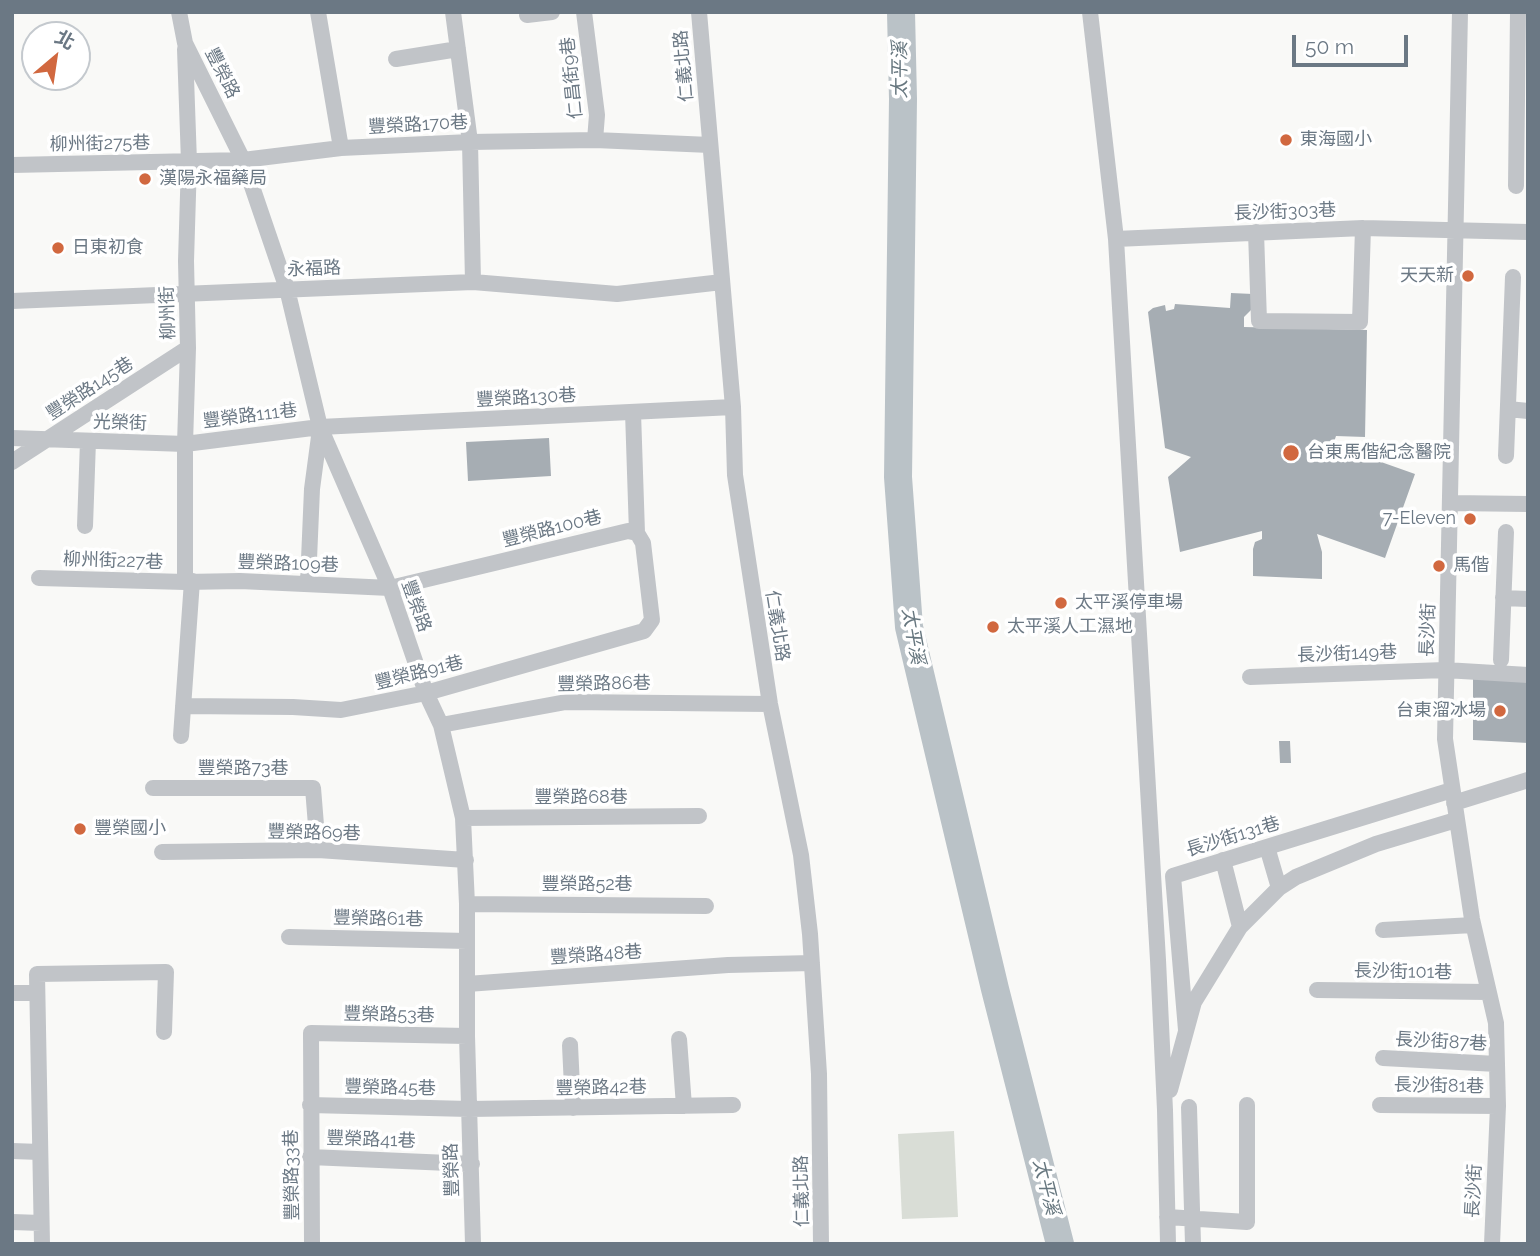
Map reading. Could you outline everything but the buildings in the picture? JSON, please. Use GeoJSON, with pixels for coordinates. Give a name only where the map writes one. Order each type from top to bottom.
{"type":"FeatureCollection","features":[{"type":"Feature","properties":{"kind":"street","name":"豐榮路"},"geometry":{"type":"LineString","coordinates":[[179,12],[185,43],[243,160],[287,289],[320,427],[390,588],[426,693],[441,725],[463,818],[466,860],[467,1036],[473,1244]]}},
{"type":"Feature","properties":{"kind":"street"},"geometry":{"type":"LineString","coordinates":[[318,12],[341,148]]}},
{"type":"Feature","properties":{"kind":"street"},"geometry":{"type":"LineString","coordinates":[[453,12],[470,142],[473,282]]}},
{"type":"Feature","properties":{"kind":"street"},"geometry":{"type":"LineString","coordinates":[[527,15],[552,12]]}},
{"type":"Feature","properties":{"kind":"street","name":"仁昌街9巷"},"geometry":{"type":"LineString","coordinates":[[584,12],[597,115],[595,140]]}},
{"type":"Feature","properties":{"kind":"street","name":"仁義北路"},"geometry":{"type":"LineString","coordinates":[[699,12],[733,407],[735,475],[770,704],[801,855],[812,963],[819,1074],[821,1244]]}},
{"type":"Feature","properties":{"kind":"street"},"geometry":{"type":"LineString","coordinates":[[1090,12],[1116,239],[1165,1110],[1168,1244]]}},
{"type":"Feature","properties":{"kind":"street","name":"長沙街"},"geometry":{"type":"LineString","coordinates":[[1460,12],[1445,738],[1473,925],[1496,1023],[1498,1106],[1492,1244]]}},
{"type":"Feature","properties":{"kind":"street"},"geometry":{"type":"LineString","coordinates":[[1516,186],[1522,147],[1523,56],[1518,12]]}},
{"type":"Feature","properties":{"kind":"street","name":"柳州街"},"geometry":{"type":"LineString","coordinates":[[181,736],[189,582],[185,444],[189,162],[185,43]]}},
{"type":"Feature","properties":{"kind":"street"},"geometry":{"type":"LineString","coordinates":[[396,59],[458,49]]}},
{"type":"Feature","properties":{"kind":"street","name":"豐榮路170巷"},"geometry":{"type":"LineString","coordinates":[[243,160],[341,148],[470,142],[595,140],[710,145]]}},
{"type":"Feature","properties":{"kind":"street","name":"柳州街275巷"},"geometry":{"type":"LineString","coordinates":[[12,164],[243,160]]}},
{"type":"Feature","properties":{"kind":"street"},"geometry":{"type":"LineString","coordinates":[[1256,232],[1259,321],[1360,322],[1363,228]]}},
{"type":"Feature","properties":{"kind":"street","name":"長沙街303巷"},"geometry":{"type":"LineString","coordinates":[[1116,239],[1363,228],[1528,232]]}},
{"type":"Feature","properties":{"kind":"street"},"geometry":{"type":"LineString","coordinates":[[1506,456],[1507,410],[1520,320],[1513,278]]}},
{"type":"Feature","properties":{"kind":"street","name":"永福路"},"geometry":{"type":"LineString","coordinates":[[12,301],[473,282],[617,293],[722,282]]}},
{"type":"Feature","properties":{"kind":"street","name":"豐榮路145巷"},"geometry":{"type":"LineString","coordinates":[[12,462],[188,348]]}},
{"type":"Feature","properties":{"kind":"street","name":"豐榮路130巷"},"geometry":{"type":"LineString","coordinates":[[320,427],[733,407]]}},
{"type":"Feature","properties":{"kind":"street"},"geometry":{"type":"LineString","coordinates":[[1507,410],[1528,411]]}},
{"type":"Feature","properties":{"kind":"street"},"geometry":{"type":"LineString","coordinates":[[633,412],[637,533]]}},
{"type":"Feature","properties":{"kind":"street"},"geometry":{"type":"LineString","coordinates":[[308,583],[312,489],[320,427]]}},
{"type":"Feature","properties":{"kind":"street","name":"豐榮路111巷"},"geometry":{"type":"LineString","coordinates":[[185,444],[320,427]]}},
{"type":"Feature","properties":{"kind":"street","name":"光榮街"},"geometry":{"type":"LineString","coordinates":[[12,438],[185,444]]}},
{"type":"Feature","properties":{"kind":"street"},"geometry":{"type":"LineString","coordinates":[[85,526],[88,441]]}},
{"type":"Feature","properties":{"kind":"street"},"geometry":{"type":"LineString","coordinates":[[1451,503],[1528,504]]}},
{"type":"Feature","properties":{"kind":"street","name":"豐榮路100巷"},"geometry":{"type":"LineString","coordinates":[[390,588],[628,531],[637,533]]}},
{"type":"Feature","properties":{"kind":"street"},"geometry":{"type":"LineString","coordinates":[[1501,660],[1506,532]]}},
{"type":"Feature","properties":{"kind":"street","name":"豐榮路91巷"},"geometry":{"type":"LineString","coordinates":[[183,706],[341,710],[426,693],[644,631],[652,620],[643,543],[637,533]]}},
{"type":"Feature","properties":{"kind":"street","name":"柳州街227巷"},"geometry":{"type":"LineString","coordinates":[[39,578],[189,582]]}},
{"type":"Feature","properties":{"kind":"street","name":"豐榮路109巷"},"geometry":{"type":"LineString","coordinates":[[189,582],[308,583],[390,588]]}},
{"type":"Feature","properties":{"kind":"street"},"geometry":{"type":"LineString","coordinates":[[1503,598],[1528,599]]}},
{"type":"Feature","properties":{"kind":"street","name":"長沙街149巷"},"geometry":{"type":"LineString","coordinates":[[1251,677],[1446,670],[1528,675]]}},
{"type":"Feature","properties":{"kind":"street","name":"豐榮路86巷"},"geometry":{"type":"LineString","coordinates":[[441,725],[566,702],[770,704]]}},
{"type":"Feature","properties":{"kind":"street"},"geometry":{"type":"LineString","coordinates":[[1165,1110],[1194,1002],[1240,927],[1279,888],[1296,877],[1376,844],[1454,804],[1528,780]]}},
{"type":"Feature","properties":{"kind":"street","name":"豐榮路73巷"},"geometry":{"type":"LineString","coordinates":[[153,788],[313,788],[318,850]]}},
{"type":"Feature","properties":{"kind":"street","name":"長沙街131巷"},"geometry":{"type":"LineString","coordinates":[[1186,1030],[1173,876],[1267,847],[1454,804]]}},
{"type":"Feature","properties":{"kind":"street","name":"豐榮路68巷"},"geometry":{"type":"LineString","coordinates":[[463,818],[699,817]]}},
{"type":"Feature","properties":{"kind":"street"},"geometry":{"type":"LineString","coordinates":[[1267,847],[1279,888]]}},
{"type":"Feature","properties":{"kind":"street","name":"豐榮路69巷"},"geometry":{"type":"LineString","coordinates":[[162,852],[318,850],[466,860]]}},
{"type":"Feature","properties":{"kind":"street"},"geometry":{"type":"LineString","coordinates":[[1223,860],[1240,927]]}},
{"type":"Feature","properties":{"kind":"street","name":"豐榮路52巷"},"geometry":{"type":"LineString","coordinates":[[467,904],[706,906]]}},
{"type":"Feature","properties":{"kind":"street"},"geometry":{"type":"LineString","coordinates":[[1383,930],[1473,925]]}},
{"type":"Feature","properties":{"kind":"street","name":"豐榮路61巷"},"geometry":{"type":"LineString","coordinates":[[289,937],[467,940]]}},
{"type":"Feature","properties":{"kind":"street","name":"豐榮路48巷"},"geometry":{"type":"LineString","coordinates":[[467,984],[728,965],[812,963]]}},
{"type":"Feature","properties":{"kind":"street"},"geometry":{"type":"LineString","coordinates":[[42,1244],[37,974],[166,972],[163,1032]]}},
{"type":"Feature","properties":{"kind":"street","name":"長沙街101巷"},"geometry":{"type":"LineString","coordinates":[[1317,990],[1489,992]]}},
{"type":"Feature","properties":{"kind":"street"},"geometry":{"type":"LineString","coordinates":[[12,993],[37,993]]}},
{"type":"Feature","properties":{"kind":"street","name":"豐榮路53巷"},"geometry":{"type":"LineString","coordinates":[[311,1033],[467,1036]]}},
{"type":"Feature","properties":{"kind":"street","name":"豐榮路33巷"},"geometry":{"type":"LineString","coordinates":[[311,1033],[312,1244]]}},
{"type":"Feature","properties":{"kind":"street"},"geometry":{"type":"LineString","coordinates":[[678,1039],[684,1106]]}},
{"type":"Feature","properties":{"kind":"street"},"geometry":{"type":"LineString","coordinates":[[570,1045],[573,1108]]}},
{"type":"Feature","properties":{"kind":"street","name":"長沙街87巷"},"geometry":{"type":"LineString","coordinates":[[1383,1058],[1497,1064]]}},
{"type":"Feature","properties":{"kind":"street","name":"豐榮路45巷"},"geometry":{"type":"LineString","coordinates":[[310,1105],[469,1109]]}},
{"type":"Feature","properties":{"kind":"street","name":"豐榮路42巷"},"geometry":{"type":"LineString","coordinates":[[469,1109],[733,1105]]}},
{"type":"Feature","properties":{"kind":"street"},"geometry":{"type":"LineString","coordinates":[[1167,1217],[1247,1222],[1247,1105]]}},
{"type":"Feature","properties":{"kind":"street","name":"長沙街81巷"},"geometry":{"type":"LineString","coordinates":[[1380,1105],[1498,1106]]}},
{"type":"Feature","properties":{"kind":"street"},"geometry":{"type":"LineString","coordinates":[[1189,1107],[1193,1244]]}},
{"type":"Feature","properties":{"kind":"street"},"geometry":{"type":"LineString","coordinates":[[12,1151],[40,1152]]}},
{"type":"Feature","properties":{"kind":"street","name":"豐榮路41巷"},"geometry":{"type":"LineString","coordinates":[[310,1157],[472,1164]]}},
{"type":"Feature","properties":{"kind":"street"},"geometry":{"type":"LineString","coordinates":[[12,1222],[41,1223]]}},
{"type":"Feature","properties":{"kind":"shaded area"},"geometry":{"type":"Polygon","coordinates":[[[954,1131],[958,1217],[902,1219],[898,1134],[954,1131]]]}},
{"type":"Feature","properties":{"kind":"waterway","name":"太平溪"},"geometry":{"type":"LineString","coordinates":[[901,12],[903,99],[898,477],[909,627],[995,989],[1060,1244]]}},
{"type":"Feature","properties":{"kind":"place","name":"東海國小"},"geometry":{"type":"Point","coordinates":[1286,140]}},
{"type":"Feature","properties":{"kind":"place","name":"漢陽永福藥局"},"geometry":{"type":"Point","coordinates":[145,179]}},
{"type":"Feature","properties":{"kind":"place","name":"日東初食"},"geometry":{"type":"Point","coordinates":[58,248]}},
{"type":"Feature","properties":{"kind":"place","name":"天天新"},"geometry":{"type":"Point","coordinates":[1468,276]}},
{"type":"Feature","properties":{"kind":"place","name":"台東馬偕紀念醫院"},"geometry":{"type":"Point","coordinates":[1291,453]}},
{"type":"Feature","properties":{"kind":"place","name":"7-Eleven"},"geometry":{"type":"Point","coordinates":[1470,519]}},
{"type":"Feature","properties":{"kind":"place","name":"馬偕"},"geometry":{"type":"Point","coordinates":[1439,566]}},
{"type":"Feature","properties":{"kind":"place","name":"太平溪停車場"},"geometry":{"type":"Point","coordinates":[1061,603]}},
{"type":"Feature","properties":{"kind":"place","name":"太平溪人工濕地"},"geometry":{"type":"Point","coordinates":[993,627]}},
{"type":"Feature","properties":{"kind":"place","name":"台東溜冰場"},"geometry":{"type":"Point","coordinates":[1500,711]}},
{"type":"Feature","properties":{"kind":"place","name":"豐榮國小"},"geometry":{"type":"Point","coordinates":[80,829]}}]}
